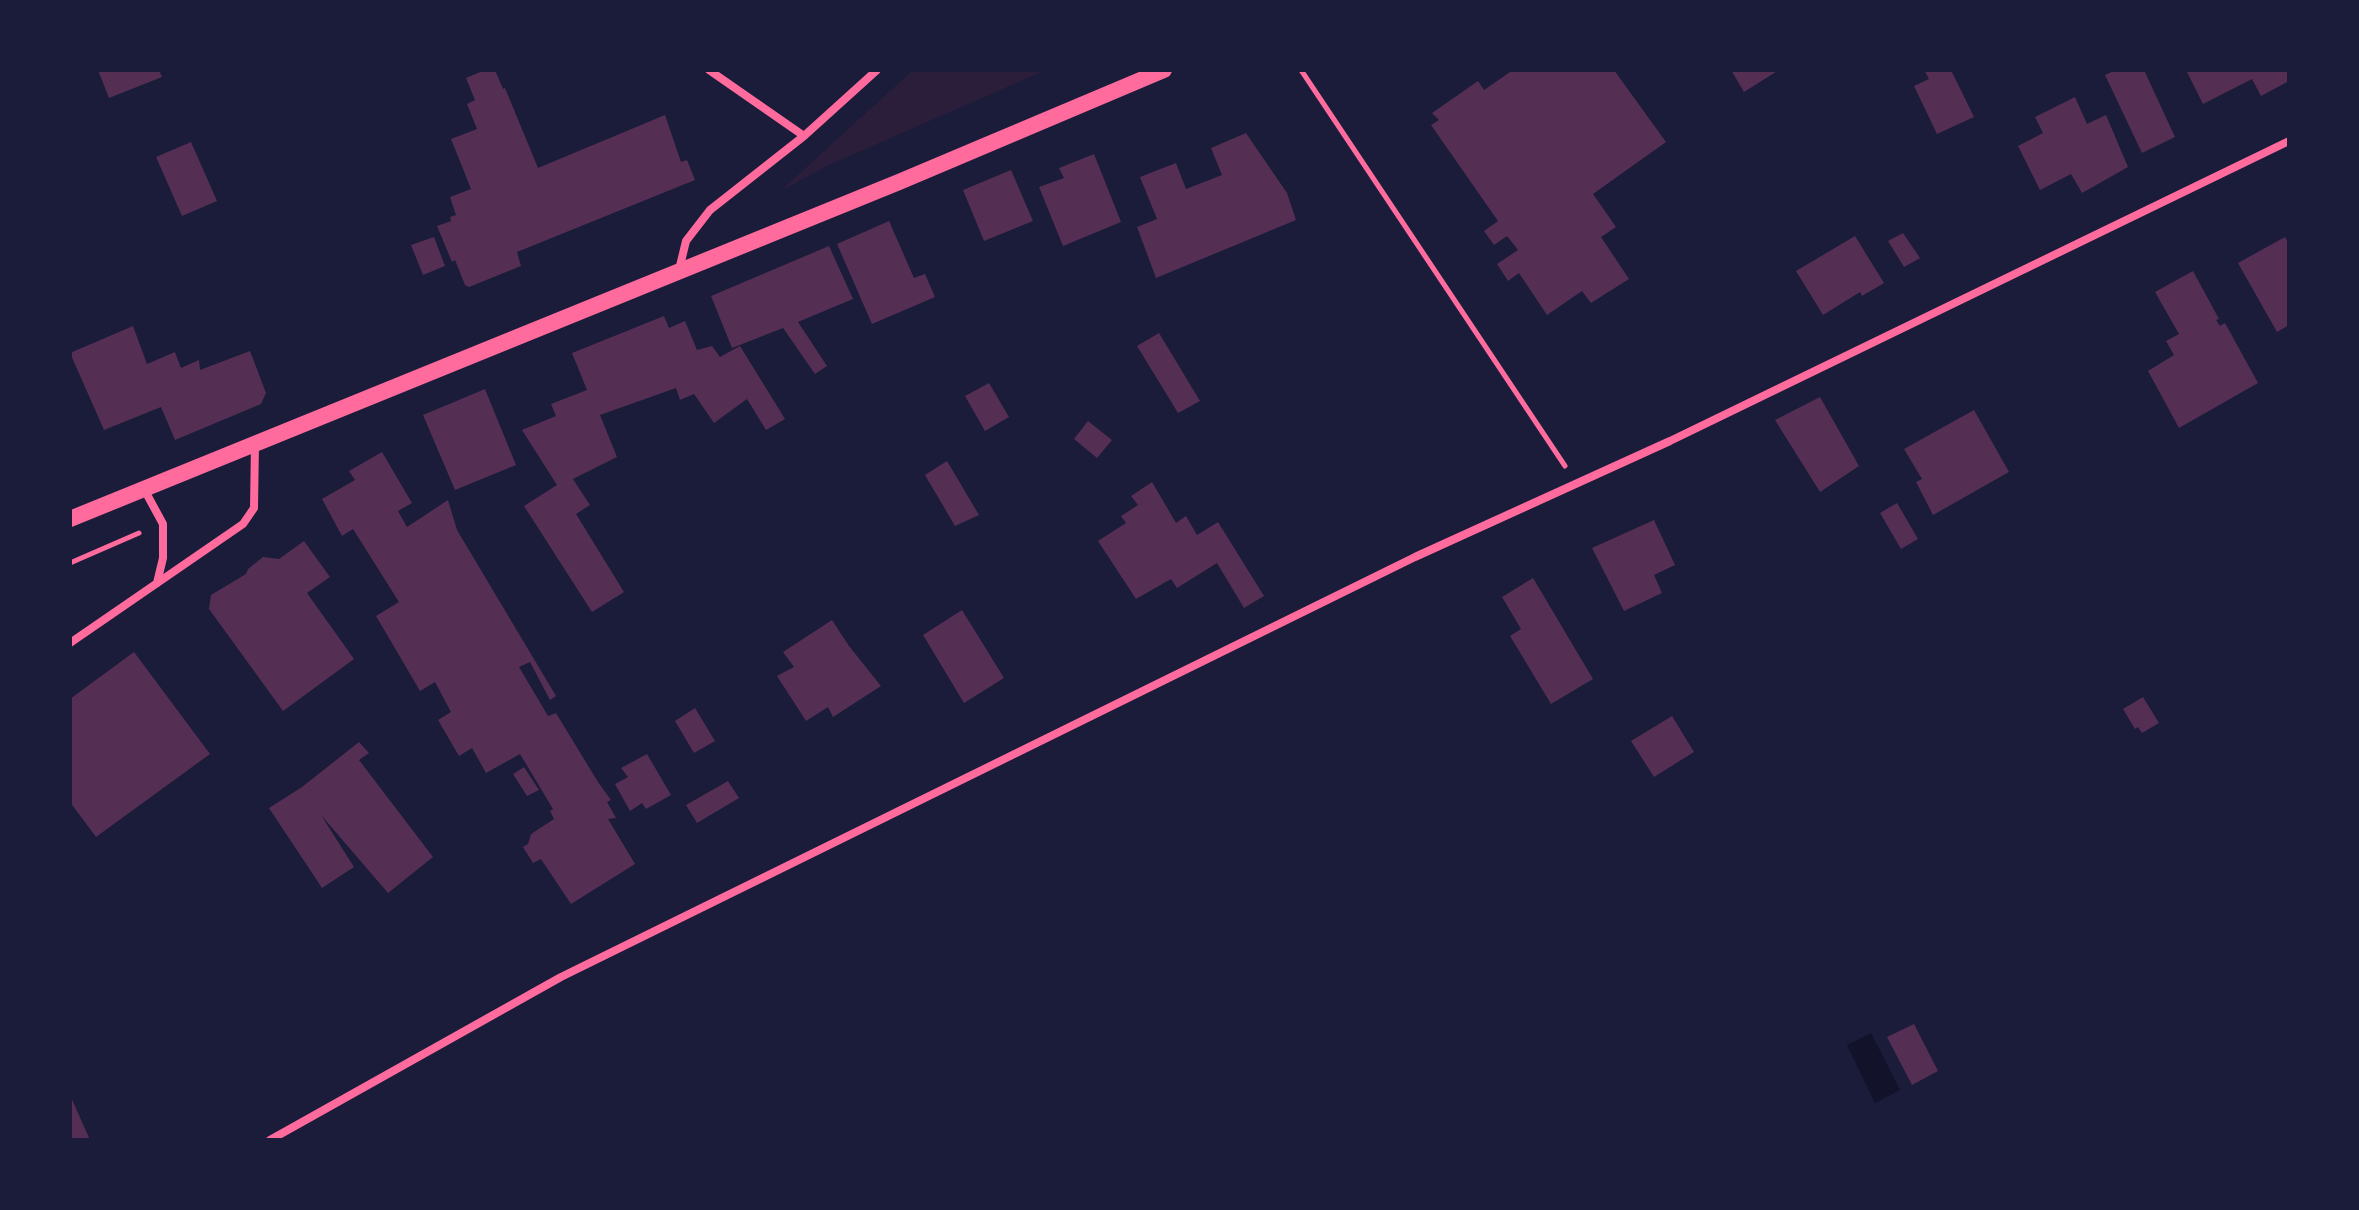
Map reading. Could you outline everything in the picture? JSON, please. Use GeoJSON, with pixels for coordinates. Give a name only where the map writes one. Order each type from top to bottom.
{"type":"FeatureCollection","features":[{"type":"Feature","properties":{"kind":"main road"},"geometry":{"type":"LineString","coordinates":[[70,519],[1164,70]]}},
{"type":"Feature","properties":{"kind":"street"},"geometry":{"type":"LineString","coordinates":[[709,70],[804,136]]}},
{"type":"Feature","properties":{"kind":"street"},"geometry":{"type":"LineString","coordinates":[[678,272],[686,241],[710,210],[804,136],[877,70]]}},
{"type":"Feature","properties":{"kind":"street"},"geometry":{"type":"LineString","coordinates":[[270,1140],[561,977],[1415,557],[1699,427],[2289,141]]}},
{"type":"Feature","properties":{"kind":"street"},"geometry":{"type":"LineString","coordinates":[[70,643],[243,524],[254,508],[255,442]]}},
{"type":"Feature","properties":{"kind":"street"},"geometry":{"type":"LineString","coordinates":[[143,489],[163,524],[163,558],[157,583]]}},
{"type":"Feature","properties":{"kind":"path"},"geometry":{"type":"LineString","coordinates":[[1301,70],[1576,483]]}},
{"type":"Feature","properties":{"kind":"path"},"geometry":{"type":"LineString","coordinates":[[70,563],[139,533],[143,489]]}},
{"type":"Feature","properties":{"kind":"shaded area"},"geometry":{"type":"Polygon","coordinates":[[[913,70],[1046,70],[829,165],[779,192],[913,70]]]}},
{"type":"Feature","properties":{"kind":"shaded area"},"geometry":{"type":"Polygon","coordinates":[[[1871,1033],[1900,1090],[1875,1103],[1847,1045],[1871,1033]]]}},
{"type":"Feature","properties":{"kind":"building"},"geometry":{"type":"Polygon","coordinates":[[[98,70],[159,70],[162,77],[109,98],[98,70]]]}},
{"type":"Feature","properties":{"kind":"building"},"geometry":{"type":"Polygon","coordinates":[[[485,70],[495,70],[505,88],[538,168],[665,115],[681,162],[687,160],[695,180],[517,252],[521,266],[469,287],[465,285],[437,226],[451,221],[450,217],[456,215],[450,197],[471,189],[451,139],[477,129],[467,104],[475,100],[466,78],[485,70]]]}},
{"type":"Feature","properties":{"kind":"building"},"geometry":{"type":"Polygon","coordinates":[[[1513,70],[1614,70],[1666,142],[1593,194],[1616,227],[1601,237],[1629,279],[1591,303],[1582,291],[1547,315],[1519,273],[1508,281],[1497,264],[1518,250],[1507,236],[1494,245],[1484,231],[1498,221],[1431,125],[1439,120],[1432,113],[1478,81],[1484,90],[1513,70]]]}},
{"type":"Feature","properties":{"kind":"building"},"geometry":{"type":"Polygon","coordinates":[[[1731,70],[1779,70],[1744,92],[1731,70]]]}},
{"type":"Feature","properties":{"kind":"building"},"geometry":{"type":"Polygon","coordinates":[[[1924,70],[1951,70],[1974,117],[1937,134],[1914,86],[1929,79],[1924,70]]]}},
{"type":"Feature","properties":{"kind":"building"},"geometry":{"type":"Polygon","coordinates":[[[2116,70],[2144,70],[2175,137],[2142,153],[2105,75],[2116,70]]]}},
{"type":"Feature","properties":{"kind":"building"},"geometry":{"type":"Polygon","coordinates":[[[2186,70],[2289,70],[2289,81],[2261,96],[2252,79],[2203,104],[2186,70]]]}},
{"type":"Feature","properties":{"kind":"building"},"geometry":{"type":"Polygon","coordinates":[[[2075,97],[2087,124],[2106,115],[2128,167],[2082,193],[2071,174],[2040,190],[2018,146],[2043,133],[2035,117],[2075,97]]]}},
{"type":"Feature","properties":{"kind":"building"},"geometry":{"type":"Polygon","coordinates":[[[1246,133],[1287,193],[1296,220],[1156,278],[1137,227],[1157,219],[1140,177],[1176,163],[1186,189],[1222,175],[1211,148],[1246,133]]]}},
{"type":"Feature","properties":{"kind":"building"},"geometry":{"type":"Polygon","coordinates":[[[191,142],[217,201],[182,216],[156,157],[191,142]]]}},
{"type":"Feature","properties":{"kind":"building"},"geometry":{"type":"Polygon","coordinates":[[[1094,154],[1121,222],[1063,246],[1039,187],[1064,178],[1059,168],[1094,154]]]}},
{"type":"Feature","properties":{"kind":"building"},"geometry":{"type":"Polygon","coordinates":[[[1011,170],[1033,221],[984,241],[963,190],[1011,170]]]}},
{"type":"Feature","properties":{"kind":"building"},"geometry":{"type":"Polygon","coordinates":[[[889,221],[914,278],[925,274],[935,297],[872,324],[837,244],[889,221]]]}},
{"type":"Feature","properties":{"kind":"building"},"geometry":{"type":"Polygon","coordinates":[[[1903,233],[1920,258],[1904,267],[1888,241],[1903,233]]]}},
{"type":"Feature","properties":{"kind":"building"},"geometry":{"type":"Polygon","coordinates":[[[1855,236],[1884,283],[1862,296],[1860,292],[1823,315],[1796,271],[1855,236]]]}},
{"type":"Feature","properties":{"kind":"building"},"geometry":{"type":"Polygon","coordinates":[[[434,237],[445,266],[423,275],[411,245],[434,237]]]}},
{"type":"Feature","properties":{"kind":"building"},"geometry":{"type":"Polygon","coordinates":[[[2285,237],[2289,244],[2289,325],[2277,332],[2238,263],[2285,237]]]}},
{"type":"Feature","properties":{"kind":"building"},"geometry":{"type":"Polygon","coordinates":[[[829,246],[853,299],[798,322],[827,366],[815,374],[783,328],[732,348],[711,296],[829,246]]]}},
{"type":"Feature","properties":{"kind":"building"},"geometry":{"type":"Polygon","coordinates":[[[2193,271],[2219,319],[2216,320],[2220,326],[2225,323],[2258,383],[2179,428],[2148,371],[2174,355],[2166,341],[2179,334],[2155,292],[2193,271]]]}},
{"type":"Feature","properties":{"kind":"building"},"geometry":{"type":"Polygon","coordinates":[[[664,316],[669,328],[685,321],[697,350],[712,346],[720,357],[740,346],[785,419],[766,430],[747,399],[714,423],[694,394],[680,400],[676,388],[600,415],[617,457],[573,479],[590,505],[576,514],[624,592],[592,612],[524,506],[557,485],[522,430],[556,416],[551,404],[587,390],[572,353],[664,316]]]}},
{"type":"Feature","properties":{"kind":"building"},"geometry":{"type":"Polygon","coordinates":[[[133,326],[147,364],[175,352],[181,368],[199,360],[200,370],[250,351],[266,393],[261,404],[175,440],[161,407],[104,430],[70,353],[133,326]]]}},
{"type":"Feature","properties":{"kind":"building"},"geometry":{"type":"Polygon","coordinates":[[[1159,333],[1200,401],[1178,413],[1137,346],[1159,333]]]}},
{"type":"Feature","properties":{"kind":"building"},"geometry":{"type":"Polygon","coordinates":[[[989,383],[1009,417],[985,431],[965,396],[989,383]]]}},
{"type":"Feature","properties":{"kind":"building"},"geometry":{"type":"Polygon","coordinates":[[[485,389],[516,465],[455,490],[423,415],[485,389]]]}},
{"type":"Feature","properties":{"kind":"building"},"geometry":{"type":"Polygon","coordinates":[[[1820,397],[1859,466],[1820,492],[1775,420],[1820,397]]]}},
{"type":"Feature","properties":{"kind":"building"},"geometry":{"type":"Polygon","coordinates":[[[1974,410],[2009,472],[1933,515],[1916,482],[1922,479],[1904,449],[1974,410]]]}},
{"type":"Feature","properties":{"kind":"building"},"geometry":{"type":"Polygon","coordinates":[[[1088,421],[1112,440],[1097,458],[1074,439],[1088,421]]]}},
{"type":"Feature","properties":{"kind":"building"},"geometry":{"type":"Polygon","coordinates":[[[382,452],[412,503],[398,511],[407,527],[448,500],[457,530],[556,696],[550,700],[530,662],[519,667],[548,716],[556,713],[611,800],[607,802],[616,818],[608,819],[635,864],[571,904],[541,859],[533,863],[523,847],[528,844],[531,834],[554,819],[550,811],[553,809],[520,754],[486,773],[472,748],[459,756],[438,720],[451,712],[435,682],[420,691],[376,616],[399,602],[353,529],[342,536],[322,499],[355,480],[349,471],[382,452]]]}},
{"type":"Feature","properties":{"kind":"building"},"geometry":{"type":"Polygon","coordinates":[[[947,461],[979,515],[955,526],[925,475],[947,461]]]}},
{"type":"Feature","properties":{"kind":"building"},"geometry":{"type":"Polygon","coordinates":[[[1152,482],[1176,523],[1186,516],[1197,535],[1218,522],[1264,596],[1244,608],[1217,563],[1177,588],[1171,579],[1136,599],[1098,541],[1126,523],[1121,516],[1138,505],[1131,496],[1152,482]]]}},
{"type":"Feature","properties":{"kind":"building"},"geometry":{"type":"Polygon","coordinates":[[[1897,503],[1918,539],[1901,549],[1880,513],[1897,503]]]}},
{"type":"Feature","properties":{"kind":"building"},"geometry":{"type":"Polygon","coordinates":[[[1654,520],[1675,565],[1654,575],[1662,593],[1624,611],[1592,548],[1654,520]]]}},
{"type":"Feature","properties":{"kind":"building"},"geometry":{"type":"Polygon","coordinates":[[[304,541],[330,577],[307,593],[354,659],[283,711],[209,609],[211,595],[246,574],[263,557],[279,559],[304,541]]]}},
{"type":"Feature","properties":{"kind":"building"},"geometry":{"type":"Polygon","coordinates":[[[1533,578],[1593,679],[1551,704],[1510,636],[1521,629],[1502,597],[1533,578]]]}},
{"type":"Feature","properties":{"kind":"building"},"geometry":{"type":"Polygon","coordinates":[[[962,610],[1004,678],[964,703],[923,635],[962,610]]]}},
{"type":"Feature","properties":{"kind":"building"},"geometry":{"type":"Polygon","coordinates":[[[832,620],[881,686],[833,717],[828,707],[806,721],[777,676],[794,667],[783,652],[832,620]]]}},
{"type":"Feature","properties":{"kind":"building"},"geometry":{"type":"Polygon","coordinates":[[[134,652],[210,754],[96,837],[70,802],[70,699],[134,652]]]}},
{"type":"Feature","properties":{"kind":"building"},"geometry":{"type":"Polygon","coordinates":[[[2143,697],[2159,723],[2142,733],[2138,727],[2135,729],[2123,709],[2143,697]]]}},
{"type":"Feature","properties":{"kind":"building"},"geometry":{"type":"Polygon","coordinates":[[[695,708],[715,741],[694,753],[675,721],[695,708]]]}},
{"type":"Feature","properties":{"kind":"building"},"geometry":{"type":"Polygon","coordinates":[[[1672,716],[1694,752],[1654,777],[1631,741],[1672,716]]]}},
{"type":"Feature","properties":{"kind":"building"},"geometry":{"type":"Polygon","coordinates":[[[359,742],[369,753],[359,760],[433,857],[388,893],[321,815],[354,867],[322,888],[269,808],[302,787],[359,742]]]}},
{"type":"Feature","properties":{"kind":"building"},"geometry":{"type":"Polygon","coordinates":[[[647,754],[671,795],[646,809],[642,803],[630,811],[615,784],[628,777],[621,768],[647,754]]]}},
{"type":"Feature","properties":{"kind":"building"},"geometry":{"type":"Polygon","coordinates":[[[524,767],[539,790],[527,796],[513,774],[524,767]]]}},
{"type":"Feature","properties":{"kind":"building"},"geometry":{"type":"Polygon","coordinates":[[[728,781],[739,798],[697,823],[686,805],[728,781]]]}},
{"type":"Feature","properties":{"kind":"building"},"geometry":{"type":"Polygon","coordinates":[[[1914,1024],[1938,1071],[1912,1085],[1887,1037],[1914,1024]]]}},
{"type":"Feature","properties":{"kind":"building"},"geometry":{"type":"Polygon","coordinates":[[[70,1095],[90,1140],[70,1140],[70,1095]]]}}]}
